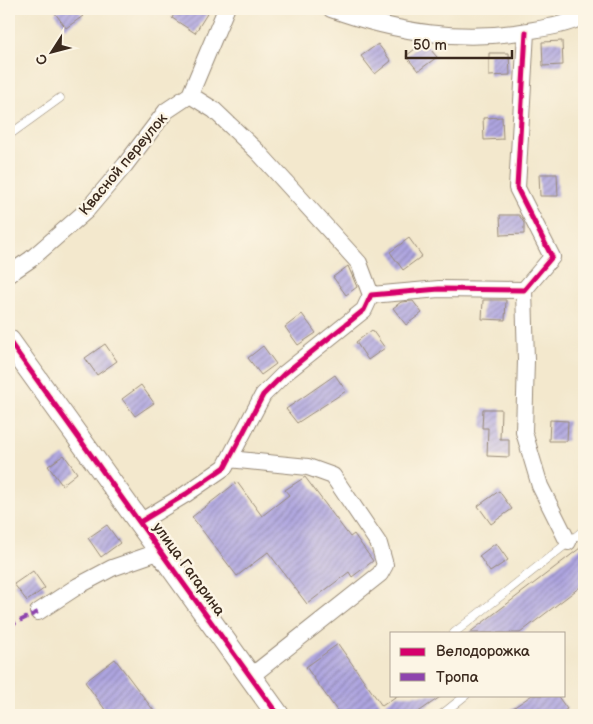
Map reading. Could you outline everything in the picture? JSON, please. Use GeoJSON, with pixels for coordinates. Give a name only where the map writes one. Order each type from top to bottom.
{"type":"FeatureCollection","features":[{"type":"Feature","properties":{"kind":"street"},"geometry":{"type":"LineString","coordinates":[[140,522],[225,467],[263,395],[284,374],[364,310],[371,295],[358,263],[259,153],[214,110],[190,95],[226,9]]}},
{"type":"Feature","properties":{"kind":"street"},"geometry":{"type":"LineString","coordinates":[[331,9],[368,22],[447,36],[498,37],[569,24],[584,16]]}},
{"type":"Feature","properties":{"kind":"street"},"geometry":{"type":"LineString","coordinates":[[526,32],[517,188],[552,257],[524,290],[526,360],[524,432],[540,486],[568,542]]}},
{"type":"Feature","properties":{"kind":"street","name":"Квасной переулок"},"geometry":{"type":"LineString","coordinates":[[9,274],[31,259],[86,211],[126,165],[166,111],[190,95]]}},
{"type":"Feature","properties":{"kind":"street"},"geometry":{"type":"LineString","coordinates":[[371,295],[439,289],[524,290]]}},
{"type":"Feature","properties":{"kind":"street","name":"улица Гагарина"},"geometry":{"type":"LineString","coordinates":[[9,341],[278,715]]}},
{"type":"Feature","properties":{"kind":"street"},"geometry":{"type":"LineString","coordinates":[[229,459],[308,467],[333,476],[379,544],[385,565],[380,574],[250,677]]}},
{"type":"Feature","properties":{"kind":"street"},"geometry":{"type":"LineString","coordinates":[[38,612],[78,586],[112,568],[161,551]]}},
{"type":"Feature","properties":{"kind":"lane"},"geometry":{"type":"LineString","coordinates":[[9,135],[60,98]]}},
{"type":"Feature","properties":{"kind":"lane"},"geometry":{"type":"LineString","coordinates":[[455,632],[584,530]]}},
{"type":"Feature","properties":{"kind":"lane"},"geometry":{"type":"LineString","coordinates":[[441,715],[465,696]]}},
{"type":"Feature","properties":{"kind":"building"},"geometry":{"type":"Polygon","coordinates":[[[61,9],[78,9],[83,16],[66,28],[55,13],[61,9]]]}},
{"type":"Feature","properties":{"kind":"building"},"geometry":{"type":"Polygon","coordinates":[[[177,9],[210,9],[195,33],[172,18],[177,9]]]}},
{"type":"Feature","properties":{"kind":"building"},"geometry":{"type":"Polygon","coordinates":[[[562,41],[563,65],[543,66],[542,42],[562,41]]]}},
{"type":"Feature","properties":{"kind":"building"},"geometry":{"type":"Polygon","coordinates":[[[424,42],[437,57],[418,71],[406,56],[424,42]]]}},
{"type":"Feature","properties":{"kind":"building"},"geometry":{"type":"Polygon","coordinates":[[[378,44],[391,61],[375,74],[361,56],[378,44]]]}},
{"type":"Feature","properties":{"kind":"building"},"geometry":{"type":"Polygon","coordinates":[[[489,53],[509,53],[510,75],[489,76],[489,53]]]}},
{"type":"Feature","properties":{"kind":"building"},"geometry":{"type":"Polygon","coordinates":[[[502,117],[503,139],[484,140],[483,118],[502,117]]]}},
{"type":"Feature","properties":{"kind":"building"},"geometry":{"type":"Polygon","coordinates":[[[539,174],[557,174],[558,196],[540,196],[539,174]]]}},
{"type":"Feature","properties":{"kind":"building"},"geometry":{"type":"Polygon","coordinates":[[[500,215],[519,215],[524,223],[524,234],[501,235],[500,215]]]}},
{"type":"Feature","properties":{"kind":"building"},"geometry":{"type":"Polygon","coordinates":[[[409,238],[422,256],[403,270],[390,252],[409,238]]]}},
{"type":"Feature","properties":{"kind":"building"},"geometry":{"type":"Polygon","coordinates":[[[348,266],[357,287],[346,295],[333,277],[348,266]]]}},
{"type":"Feature","properties":{"kind":"building"},"geometry":{"type":"Polygon","coordinates":[[[483,300],[506,300],[505,320],[482,319],[483,300]]]}},
{"type":"Feature","properties":{"kind":"building"},"geometry":{"type":"Polygon","coordinates":[[[413,301],[422,313],[406,325],[393,308],[401,302],[413,301]]]}},
{"type":"Feature","properties":{"kind":"building"},"geometry":{"type":"Polygon","coordinates":[[[302,314],[316,333],[298,345],[285,327],[302,314]]]}},
{"type":"Feature","properties":{"kind":"building"},"geometry":{"type":"Polygon","coordinates":[[[372,330],[385,348],[368,360],[356,342],[372,330]]]}},
{"type":"Feature","properties":{"kind":"building"},"geometry":{"type":"Polygon","coordinates":[[[105,344],[117,361],[97,375],[85,358],[105,344]]]}},
{"type":"Feature","properties":{"kind":"building"},"geometry":{"type":"Polygon","coordinates":[[[263,346],[276,364],[261,375],[248,358],[263,346]]]}},
{"type":"Feature","properties":{"kind":"building"},"geometry":{"type":"Polygon","coordinates":[[[335,375],[346,391],[297,423],[286,409],[335,375]]]}},
{"type":"Feature","properties":{"kind":"building"},"geometry":{"type":"Polygon","coordinates":[[[141,385],[154,403],[135,416],[122,399],[141,385]]]}},
{"type":"Feature","properties":{"kind":"building"},"geometry":{"type":"Polygon","coordinates":[[[483,409],[501,409],[500,439],[509,439],[509,457],[487,456],[488,428],[482,428],[483,409]]]}},
{"type":"Feature","properties":{"kind":"building"},"geometry":{"type":"Polygon","coordinates":[[[550,420],[568,421],[567,441],[549,441],[550,420]]]}},
{"type":"Feature","properties":{"kind":"building"},"geometry":{"type":"Polygon","coordinates":[[[64,455],[77,473],[62,485],[48,466],[64,455]]]}},
{"type":"Feature","properties":{"kind":"building"},"geometry":{"type":"Polygon","coordinates":[[[305,477],[350,537],[354,534],[373,561],[352,577],[349,572],[307,604],[268,552],[237,576],[192,517],[237,482],[262,516],[289,495],[285,490],[305,477]]]}},
{"type":"Feature","properties":{"kind":"building"},"geometry":{"type":"Polygon","coordinates":[[[499,491],[512,509],[491,524],[478,506],[499,491]]]}},
{"type":"Feature","properties":{"kind":"building"},"geometry":{"type":"Polygon","coordinates":[[[107,525],[120,543],[101,557],[88,538],[107,525]]]}},
{"type":"Feature","properties":{"kind":"building"},"geometry":{"type":"Polygon","coordinates":[[[496,543],[508,560],[490,572],[479,556],[496,543]]]}},
{"type":"Feature","properties":{"kind":"building"},"geometry":{"type":"Polygon","coordinates":[[[584,545],[584,584],[521,632],[470,632],[584,545]]]}},
{"type":"Feature","properties":{"kind":"building"},"geometry":{"type":"Polygon","coordinates":[[[33,571],[45,588],[27,601],[14,584],[33,571]]]}},
{"type":"Feature","properties":{"kind":"building"},"geometry":{"type":"Polygon","coordinates":[[[338,644],[382,706],[397,696],[442,696],[414,715],[340,715],[306,667],[338,644]]]}},
{"type":"Feature","properties":{"kind":"building"},"geometry":{"type":"Polygon","coordinates":[[[115,659],[157,715],[109,715],[85,682],[115,659]]]}},
{"type":"Feature","properties":{"kind":"building"},"geometry":{"type":"Polygon","coordinates":[[[531,696],[558,696],[567,709],[558,715],[503,715],[531,696]]]}},
{"type":"Feature","properties":{"kind":"marked path"},"geometry":{"type":"LineString","coordinates":[[9,626],[38,612]]}},
{"type":"Feature","properties":{"kind":"cycle path"},"geometry":{"type":"LineString","coordinates":[[140,522],[225,467],[263,395],[284,374],[364,310],[371,295],[439,289],[524,290],[552,257],[517,188],[526,32]]}},
{"type":"Feature","properties":{"kind":"cycle path"},"geometry":{"type":"LineString","coordinates":[[9,341],[278,715]]}}]}
